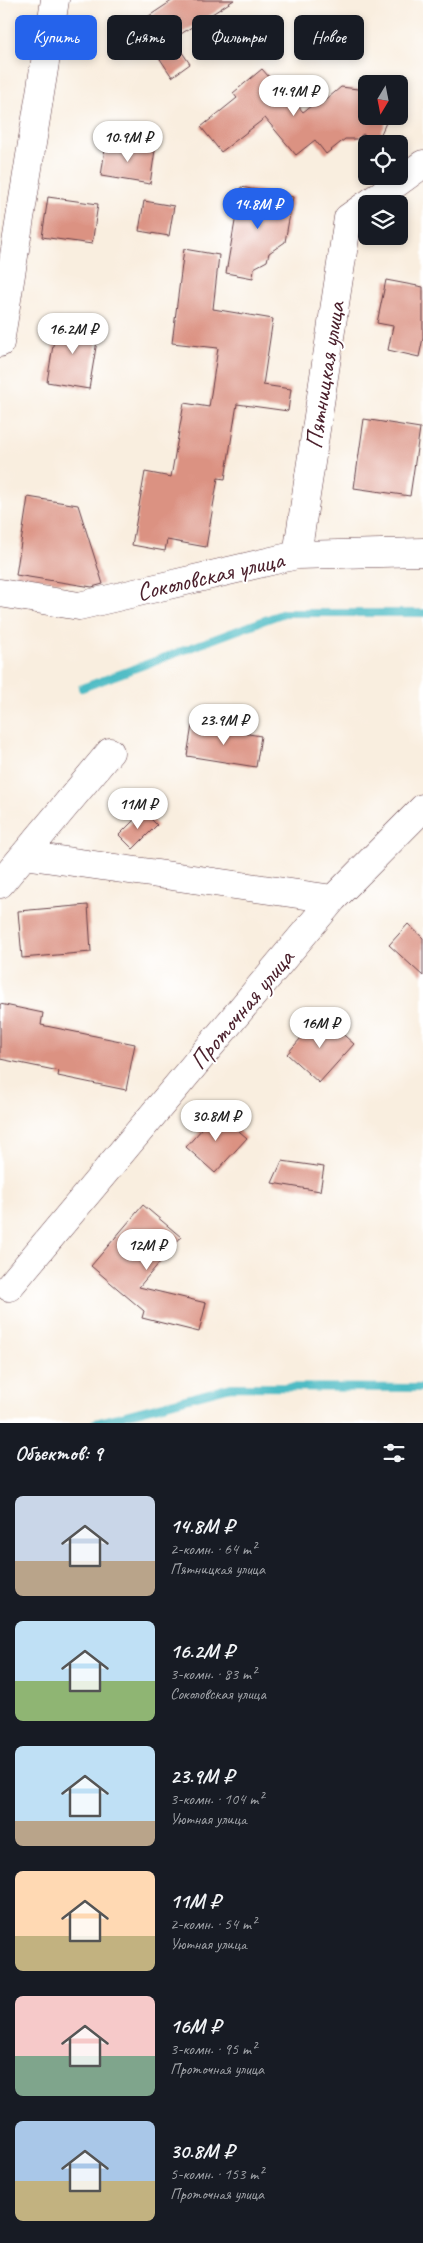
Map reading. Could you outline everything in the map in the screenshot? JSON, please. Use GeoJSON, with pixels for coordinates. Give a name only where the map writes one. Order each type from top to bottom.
{"type":"FeatureCollection","features":[{"type":"Feature","properties":{"kind":"street"},"geometry":{"type":"LineString","coordinates":[[0,342],[54,10],[78,0]]}},
{"type":"Feature","properties":{"kind":"street","name":"Пятницкая улица"},"geometry":{"type":"LineString","coordinates":[[380,195],[423,164]]}},
{"type":"Feature","properties":{"kind":"street","name":"Пятницкая улица"},"geometry":{"type":"LineString","coordinates":[[297,555],[348,218],[358,211]]}},
{"type":"Feature","properties":{"kind":"street","name":"Соколовская улица"},"geometry":{"type":"LineString","coordinates":[[0,592],[79,606],[297,555],[423,552]]}},
{"type":"Feature","properties":{"kind":"street"},"geometry":{"type":"LineString","coordinates":[[0,884],[110,752]]}},
{"type":"Feature","properties":{"kind":"street","name":"Проточная улица"},"geometry":{"type":"LineString","coordinates":[[9,1287],[332,899],[423,808]]}},
{"type":"Feature","properties":{"kind":"street"},"geometry":{"type":"LineString","coordinates":[[24,855],[332,899]]}},
{"type":"Feature","properties":{"kind":"building"},"geometry":{"type":"Polygon","coordinates":[[[173,0],[234,0],[211,15],[192,15],[192,27],[182,33],[182,15],[150,15],[173,0]]]}},
{"type":"Feature","properties":{"kind":"building"},"geometry":{"type":"Polygon","coordinates":[[[182,52],[190,64],[172,77],[161,60],[182,60],[182,52]]]}},
{"type":"Feature","properties":{"kind":"building"},"geometry":{"type":"Polygon","coordinates":[[[262,69],[290,101],[292,99],[303,112],[319,100],[322,103],[341,87],[358,89],[358,125],[385,125],[380,135],[363,134],[358,135],[357,139],[345,139],[326,154],[315,140],[296,155],[265,118],[221,152],[201,127],[237,98],[233,93],[262,69]]]}},
{"type":"Feature","properties":{"kind":"building"},"geometry":{"type":"Polygon","coordinates":[[[106,142],[155,150],[150,184],[101,176],[106,142]]]}},
{"type":"Feature","properties":{"kind":"building"},"geometry":{"type":"Polygon","coordinates":[[[241,187],[293,197],[285,242],[269,253],[267,261],[254,268],[253,278],[226,273],[241,187]]]}},
{"type":"Feature","properties":{"kind":"building"},"geometry":{"type":"Polygon","coordinates":[[[48,197],[98,204],[92,244],[42,237],[48,197]]]}},
{"type":"Feature","properties":{"kind":"building"},"geometry":{"type":"Polygon","coordinates":[[[144,201],[174,206],[169,236],[139,231],[144,201]]]}},
{"type":"Feature","properties":{"kind":"building"},"geometry":{"type":"Polygon","coordinates":[[[184,249],[219,255],[213,309],[273,319],[263,385],[291,389],[288,411],[237,404],[225,479],[218,478],[206,547],[167,540],[165,551],[132,545],[145,472],[171,477],[184,403],[209,407],[218,348],[172,343],[184,249]]]}},
{"type":"Feature","properties":{"kind":"building"},"geometry":{"type":"Polygon","coordinates":[[[386,280],[423,287],[423,338],[419,357],[388,350],[393,326],[377,323],[386,280]]]}},
{"type":"Feature","properties":{"kind":"building"},"geometry":{"type":"Polygon","coordinates":[[[57,321],[99,329],[89,389],[47,382],[57,321]]]}},
{"type":"Feature","properties":{"kind":"building"},"geometry":{"type":"Polygon","coordinates":[[[364,419],[420,428],[410,496],[354,488],[364,419]]]}},
{"type":"Feature","properties":{"kind":"building"},"geometry":{"type":"Polygon","coordinates":[[[28,497],[78,505],[103,584],[92,587],[16,575],[28,497]]]}},
{"type":"Feature","properties":{"kind":"building"},"geometry":{"type":"Polygon","coordinates":[[[192,725],[261,736],[256,767],[187,756],[192,725]]]}},
{"type":"Feature","properties":{"kind":"building"},"geometry":{"type":"Polygon","coordinates":[[[143,811],[157,825],[133,849],[119,835],[143,811]]]}},
{"type":"Feature","properties":{"kind":"building"},"geometry":{"type":"Polygon","coordinates":[[[88,905],[91,952],[22,958],[18,911],[88,905]]]}},
{"type":"Feature","properties":{"kind":"building"},"geometry":{"type":"Polygon","coordinates":[[[408,924],[423,938],[423,976],[389,945],[408,924]]]}},
{"type":"Feature","properties":{"kind":"building"},"geometry":{"type":"Polygon","coordinates":[[[0,1004],[43,1013],[41,1025],[135,1044],[126,1090],[58,1076],[59,1071],[0,1059],[0,1004]]]}},
{"type":"Feature","properties":{"kind":"building"},"geometry":{"type":"Polygon","coordinates":[[[321,1015],[354,1044],[319,1083],[287,1054],[321,1015]]]}},
{"type":"Feature","properties":{"kind":"building"},"geometry":{"type":"Polygon","coordinates":[[[217,1112],[247,1138],[215,1173],[186,1147],[217,1112]]]}},
{"type":"Feature","properties":{"kind":"building"},"geometry":{"type":"Polygon","coordinates":[[[282,1161],[324,1167],[320,1191],[272,1183],[282,1161]]]}},
{"type":"Feature","properties":{"kind":"building"},"geometry":{"type":"Polygon","coordinates":[[[143,1205],[181,1237],[139,1287],[206,1303],[199,1332],[142,1318],[144,1311],[91,1266],[143,1205]]]}},
{"type":"Feature","properties":{"kind":"waterway"},"geometry":{"type":"LineString","coordinates":[[82,688],[284,613],[423,613]]}},
{"type":"Feature","properties":{"kind":"waterway"},"geometry":{"type":"LineString","coordinates":[[95,1423],[231,1387],[423,1388]]}}]}
